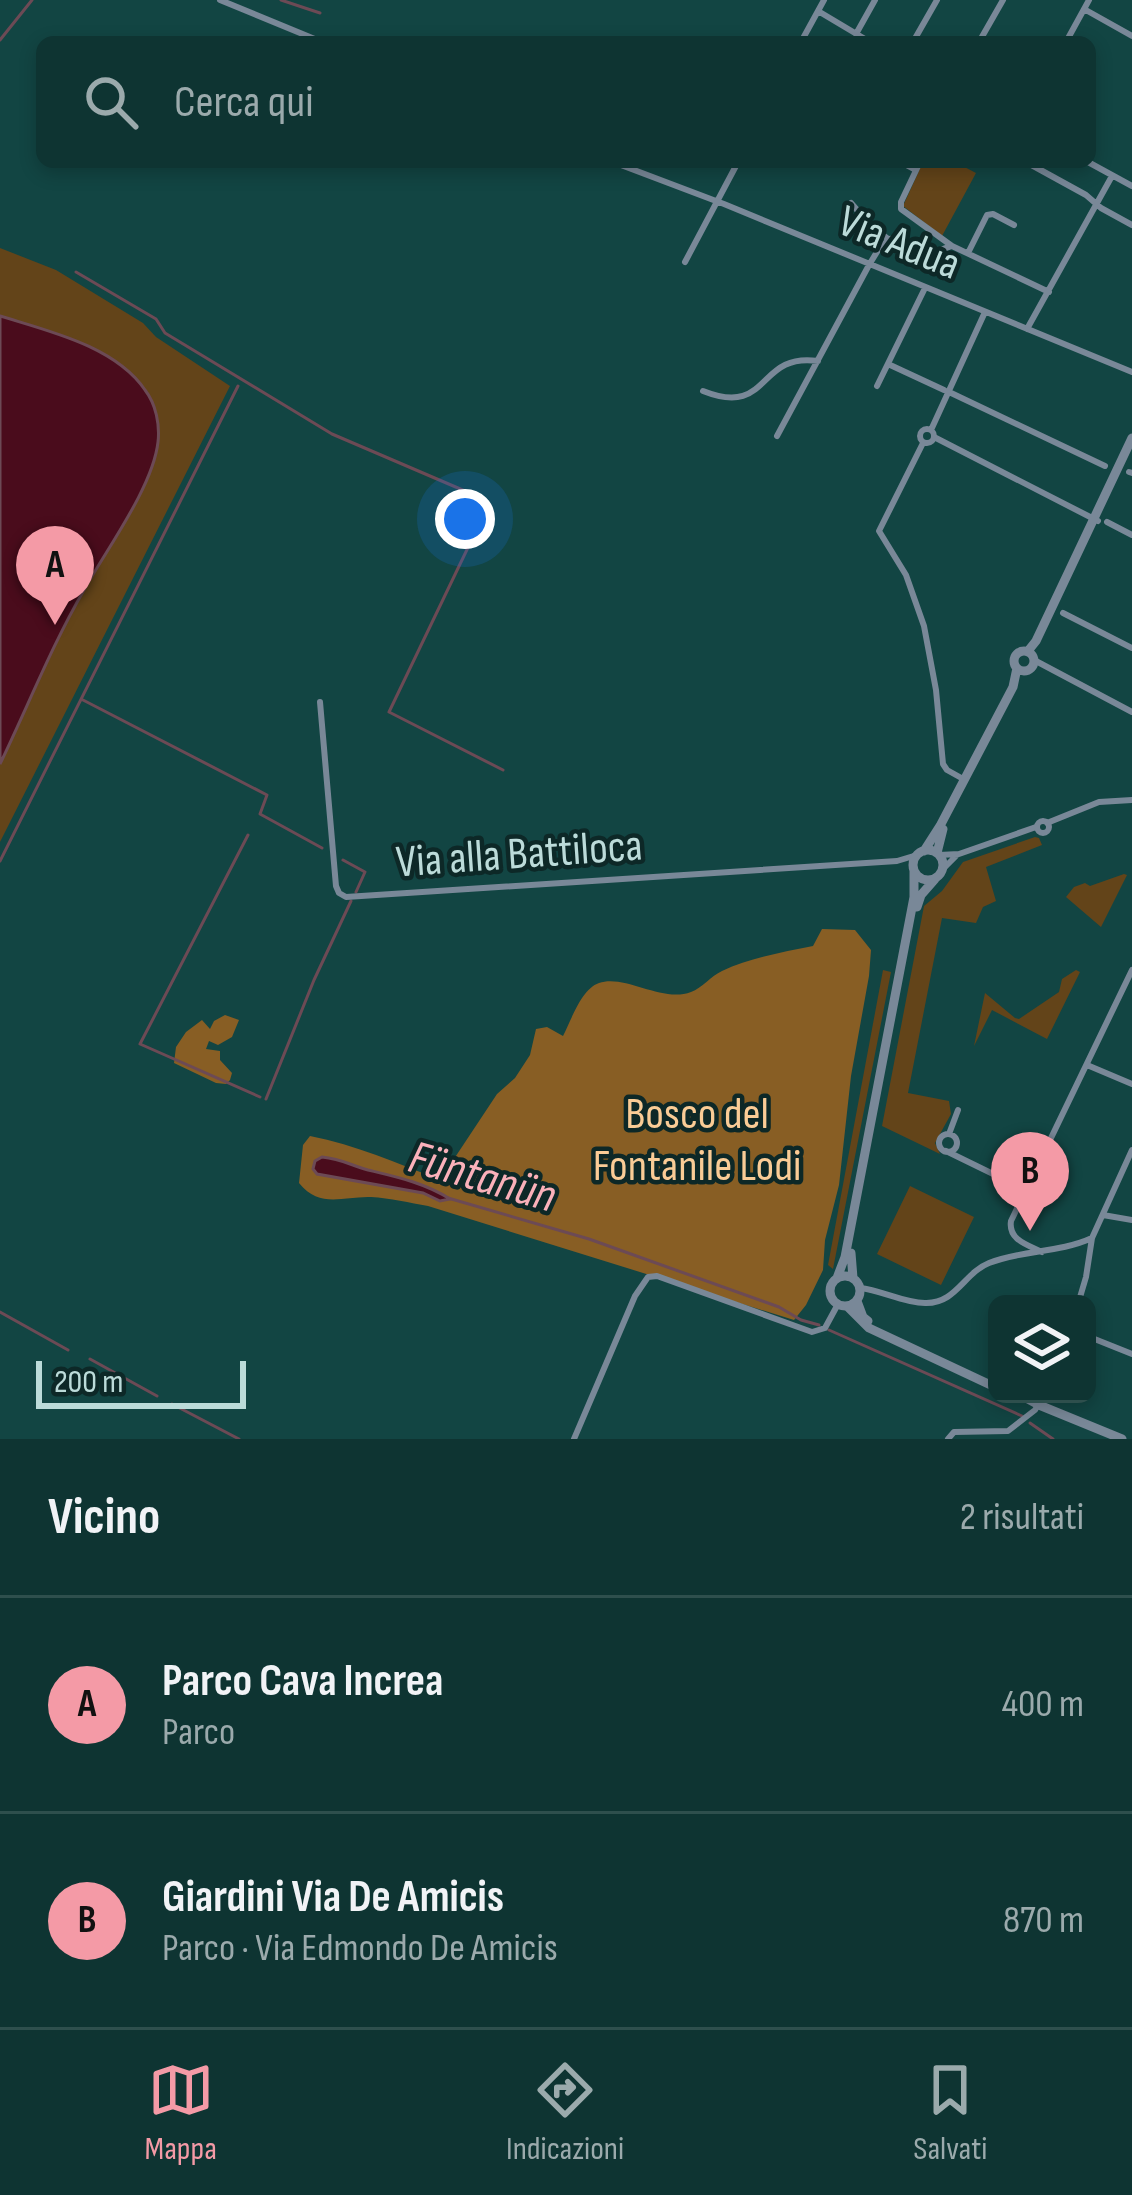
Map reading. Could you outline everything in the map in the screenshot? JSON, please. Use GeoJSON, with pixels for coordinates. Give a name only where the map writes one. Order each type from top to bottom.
{"type":"FeatureCollection","features":[{"type":"Feature","properties":{"kind":"street"},"geometry":{"type":"LineString","coordinates":[[220,0],[307,36]]}},
{"type":"Feature","properties":{"kind":"street"},"geometry":{"type":"LineString","coordinates":[[805,36],[824,0]]}},
{"type":"Feature","properties":{"kind":"street"},"geometry":{"type":"LineString","coordinates":[[856,34],[874,0]]}},
{"type":"Feature","properties":{"kind":"street"},"geometry":{"type":"LineString","coordinates":[[916,36],[937,0]]}},
{"type":"Feature","properties":{"kind":"street"},"geometry":{"type":"LineString","coordinates":[[982,36],[1003,0]]}},
{"type":"Feature","properties":{"kind":"street"},"geometry":{"type":"LineString","coordinates":[[1069,36],[1089,0]]}},
{"type":"Feature","properties":{"kind":"street"},"geometry":{"type":"LineString","coordinates":[[1084,9],[1132,36]]}},
{"type":"Feature","properties":{"kind":"street"},"geometry":{"type":"LineString","coordinates":[[818,11],[860,36]]}},
{"type":"Feature","properties":{"kind":"street"},"geometry":{"type":"LineString","coordinates":[[1096,167],[1132,186]]}},
{"type":"Feature","properties":{"kind":"street","name":"Via Adua"},"geometry":{"type":"LineString","coordinates":[[628,168],[1132,372]]}},
{"type":"Feature","properties":{"kind":"street"},"geometry":{"type":"LineString","coordinates":[[685,262],[735,168]]}},
{"type":"Feature","properties":{"kind":"street"},"geometry":{"type":"LineString","coordinates":[[917,168],[901,209],[952,246],[1049,292]]}},
{"type":"Feature","properties":{"kind":"street"},"geometry":{"type":"LineString","coordinates":[[1037,168],[1132,225]]}},
{"type":"Feature","properties":{"kind":"street"},"geometry":{"type":"LineString","coordinates":[[1027,328],[1112,176]]}},
{"type":"Feature","properties":{"kind":"street"},"geometry":{"type":"LineString","coordinates":[[851,202],[868,223],[922,255],[952,246]]}},
{"type":"Feature","properties":{"kind":"street"},"geometry":{"type":"LineString","coordinates":[[968,253],[988,214],[1013,225]]}},
{"type":"Feature","properties":{"kind":"street"},"geometry":{"type":"LineString","coordinates":[[777,436],[869,265],[890,239]]}},
{"type":"Feature","properties":{"kind":"street"},"geometry":{"type":"LineString","coordinates":[[878,386],[925,288]]}},
{"type":"Feature","properties":{"kind":"street"},"geometry":{"type":"LineString","coordinates":[[933,434],[946,391],[985,311]]}},
{"type":"Feature","properties":{"kind":"street"},"geometry":{"type":"LineString","coordinates":[[703,392],[741,398],[785,364],[800,359],[818,361]]}},
{"type":"Feature","properties":{"kind":"street"},"geometry":{"type":"LineString","coordinates":[[888,364],[1105,466]]}},
{"type":"Feature","properties":{"kind":"street"},"geometry":{"type":"LineString","coordinates":[[966,781],[943,764],[928,643],[906,575],[880,535],[879,527],[923,443],[920,433],[926,429],[1132,535]]}},
{"type":"Feature","properties":{"kind":"street"},"geometry":{"type":"LineString","coordinates":[[1099,521],[1132,438]]}},
{"type":"Feature","properties":{"kind":"street"},"geometry":{"type":"LineString","coordinates":[[943,869],[938,854],[942,830],[1132,449]]}},
{"type":"Feature","properties":{"kind":"street"},"geometry":{"type":"LineString","coordinates":[[1063,613],[1132,648]]}},
{"type":"Feature","properties":{"kind":"street"},"geometry":{"type":"LineString","coordinates":[[1029,662],[1132,712]]}},
{"type":"Feature","properties":{"kind":"street","name":"Via alla Battiloca"},"geometry":{"type":"LineString","coordinates":[[320,702],[337,886],[343,896],[897,861],[921,853]]}},
{"type":"Feature","properties":{"kind":"street"},"geometry":{"type":"LineString","coordinates":[[966,781],[914,870],[914,897],[845,1257],[830,1289],[832,1298],[847,1304],[869,1328],[988,1382]]}},
{"type":"Feature","properties":{"kind":"street"},"geometry":{"type":"LineString","coordinates":[[921,853],[958,854],[1035,830],[1041,821],[1050,824],[1099,802],[1132,800]]}},
{"type":"Feature","properties":{"kind":"street"},"geometry":{"type":"LineString","coordinates":[[958,854],[918,903],[850,1258],[853,1277],[860,1288],[914,1302],[939,1301],[988,1263],[1092,1238]]}},
{"type":"Feature","properties":{"kind":"street"},"geometry":{"type":"LineString","coordinates":[[897,861],[922,879],[935,879]]}},
{"type":"Feature","properties":{"kind":"street"},"geometry":{"type":"LineString","coordinates":[[1042,1252],[1017,1239],[1010,1231],[1011,1221],[1132,970]]}},
{"type":"Feature","properties":{"kind":"street"},"geometry":{"type":"LineString","coordinates":[[1087,1065],[1132,1084]]}},
{"type":"Feature","properties":{"kind":"street"},"geometry":{"type":"LineString","coordinates":[[950,1134],[958,1110]]}},
{"type":"Feature","properties":{"kind":"street"},"geometry":{"type":"LineString","coordinates":[[950,1134],[939,1141],[946,1151],[957,1152],[1026,1190]]}},
{"type":"Feature","properties":{"kind":"street"},"geometry":{"type":"LineString","coordinates":[[950,1134],[956,1139],[957,1152]]}},
{"type":"Feature","properties":{"kind":"street"},"geometry":{"type":"LineString","coordinates":[[1081,1295],[1092,1238],[1132,1150]]}},
{"type":"Feature","properties":{"kind":"street"},"geometry":{"type":"LineString","coordinates":[[1103,1215],[1132,1220]]}},
{"type":"Feature","properties":{"kind":"street"},"geometry":{"type":"LineString","coordinates":[[574,1439],[646,1277],[655,1275],[814,1332],[825,1328],[860,1288]]}},
{"type":"Feature","properties":{"kind":"street"},"geometry":{"type":"LineString","coordinates":[[837,1277],[853,1277]]}},
{"type":"Feature","properties":{"kind":"street"},"geometry":{"type":"LineString","coordinates":[[1096,1340],[1132,1354]]}},
{"type":"Feature","properties":{"kind":"street"},"geometry":{"type":"LineString","coordinates":[[948,1439],[956,1432],[1009,1432],[1039,1403]]}},
{"type":"Feature","properties":{"kind":"street"},"geometry":{"type":"LineString","coordinates":[[1047,1403],[1110,1439]]}},
{"type":"Feature","properties":{"kind":"street"},"geometry":{"type":"LineString","coordinates":[[1048,1403],[1121,1439]]}},
{"type":"Feature","properties":{"kind":"shaded area"},"geometry":{"type":"Polygon","coordinates":[[[920,168],[966,168],[976,173],[942,236],[903,206],[920,168]]]}},
{"type":"Feature","properties":{"kind":"shaded area"},"geometry":{"type":"Polygon","coordinates":[[[0,248],[56,270],[143,323],[156,337],[230,386],[0,842],[0,248]]]}},
{"type":"Feature","properties":{"kind":"shaded area"},"geometry":{"type":"Polygon","coordinates":[[[0,316],[59,334],[116,362],[149,396],[158,435],[154,460],[138,498],[72,611],[0,764],[0,316]]]}},
{"type":"Feature","properties":{"kind":"shaded area"},"geometry":{"type":"Polygon","coordinates":[[[1035,837],[1042,845],[986,867],[996,901],[983,907],[976,923],[942,918],[908,1093],[949,1101],[951,1114],[935,1143],[940,1154],[882,1126],[924,906],[963,862],[1035,837]]]}},
{"type":"Feature","properties":{"kind":"shaded area"},"geometry":{"type":"Polygon","coordinates":[[[1124,874],[1101,927],[1066,897],[1074,887],[1124,874]]]}},
{"type":"Feature","properties":{"kind":"shaded area"},"geometry":{"type":"Polygon","coordinates":[[[883,970],[891,972],[833,1269],[828,1265],[883,970]]]}},
{"type":"Feature","properties":{"kind":"shaded area"},"geometry":{"type":"Polygon","coordinates":[[[1080,972],[1047,1039],[992,1010],[974,1046],[985,993],[1019,1019],[1059,992],[1062,979],[1080,972]]]}},
{"type":"Feature","properties":{"kind":"shaded area"},"geometry":{"type":"Polygon","coordinates":[[[322,1157],[410,1181],[450,1199],[440,1201],[423,1193],[317,1174],[315,1161],[322,1157]]]}},
{"type":"Feature","properties":{"kind":"shaded area"},"geometry":{"type":"Polygon","coordinates":[[[910,1186],[974,1217],[941,1285],[877,1254],[910,1186]]]}},
{"type":"Feature","properties":{"kind":"green space","name":"Bosco del Fontanile Lodi"},"geometry":{"type":"Polygon","coordinates":[[[822,929],[855,930],[871,950],[823,1270],[794,1320],[428,1206],[371,1197],[324,1199],[299,1183],[303,1145],[310,1136],[360,1149],[440,1180],[497,1094],[530,1055],[536,1029],[547,1027],[563,1036],[593,986],[609,981],[668,994],[691,992],[733,966],[813,946],[822,929]]]}},
{"type":"Feature","properties":{"kind":"green space"},"geometry":{"type":"Polygon","coordinates":[[[225,1015],[239,1020],[232,1037],[218,1045],[209,1041],[206,1049],[220,1051],[220,1060],[232,1073],[226,1084],[174,1063],[176,1047],[186,1032],[202,1020],[210,1029],[225,1015]]]}},
{"type":"Feature","properties":{"kind":"waterway"},"geometry":{"type":"LineString","coordinates":[[0,40],[32,0]]}},
{"type":"Feature","properties":{"kind":"waterway"},"geometry":{"type":"LineString","coordinates":[[281,0],[320,13]]}},
{"type":"Feature","properties":{"kind":"waterway"},"geometry":{"type":"LineString","coordinates":[[76,272],[156,319],[165,333],[332,434],[479,497],[486,510],[389,712],[503,770]]}},
{"type":"Feature","properties":{"kind":"waterway"},"geometry":{"type":"LineString","coordinates":[[0,861],[238,386]]}},
{"type":"Feature","properties":{"kind":"waterway"},"geometry":{"type":"LineString","coordinates":[[83,700],[267,795],[260,814],[322,848]]}},
{"type":"Feature","properties":{"kind":"waterway"},"geometry":{"type":"LineString","coordinates":[[248,835],[140,1044],[260,1097]]}},
{"type":"Feature","properties":{"kind":"waterway"},"geometry":{"type":"LineString","coordinates":[[343,860],[365,872],[356,892]]}},
{"type":"Feature","properties":{"kind":"waterway"},"geometry":{"type":"LineString","coordinates":[[266,1099],[351,901]]}},
{"type":"Feature","properties":{"kind":"waterway","name":"Füntanün"},"geometry":{"type":"LineString","coordinates":[[448,1198],[589,1239],[819,1325]]}},
{"type":"Feature","properties":{"kind":"waterway"},"geometry":{"type":"LineString","coordinates":[[0,1312],[68,1350]]}},
{"type":"Feature","properties":{"kind":"waterway"},"geometry":{"type":"LineString","coordinates":[[829,1330],[1022,1416]]}},
{"type":"Feature","properties":{"kind":"waterway"},"geometry":{"type":"LineString","coordinates":[[90,1359],[157,1396]]}},
{"type":"Feature","properties":{"kind":"waterway"},"geometry":{"type":"LineString","coordinates":[[172,1404],[239,1439]]}},
{"type":"Feature","properties":{"kind":"waterway"},"geometry":{"type":"LineString","coordinates":[[1030,1423],[1053,1439]]}},
{"type":"Feature","properties":{"kind":"place","name":"Parco Cava Increa"},"geometry":{"type":"Point","coordinates":[55,625]}},
{"type":"Feature","properties":{"kind":"place","name":"Giardini Via De Amicis"},"geometry":{"type":"Point","coordinates":[1030,1231]}}]}
